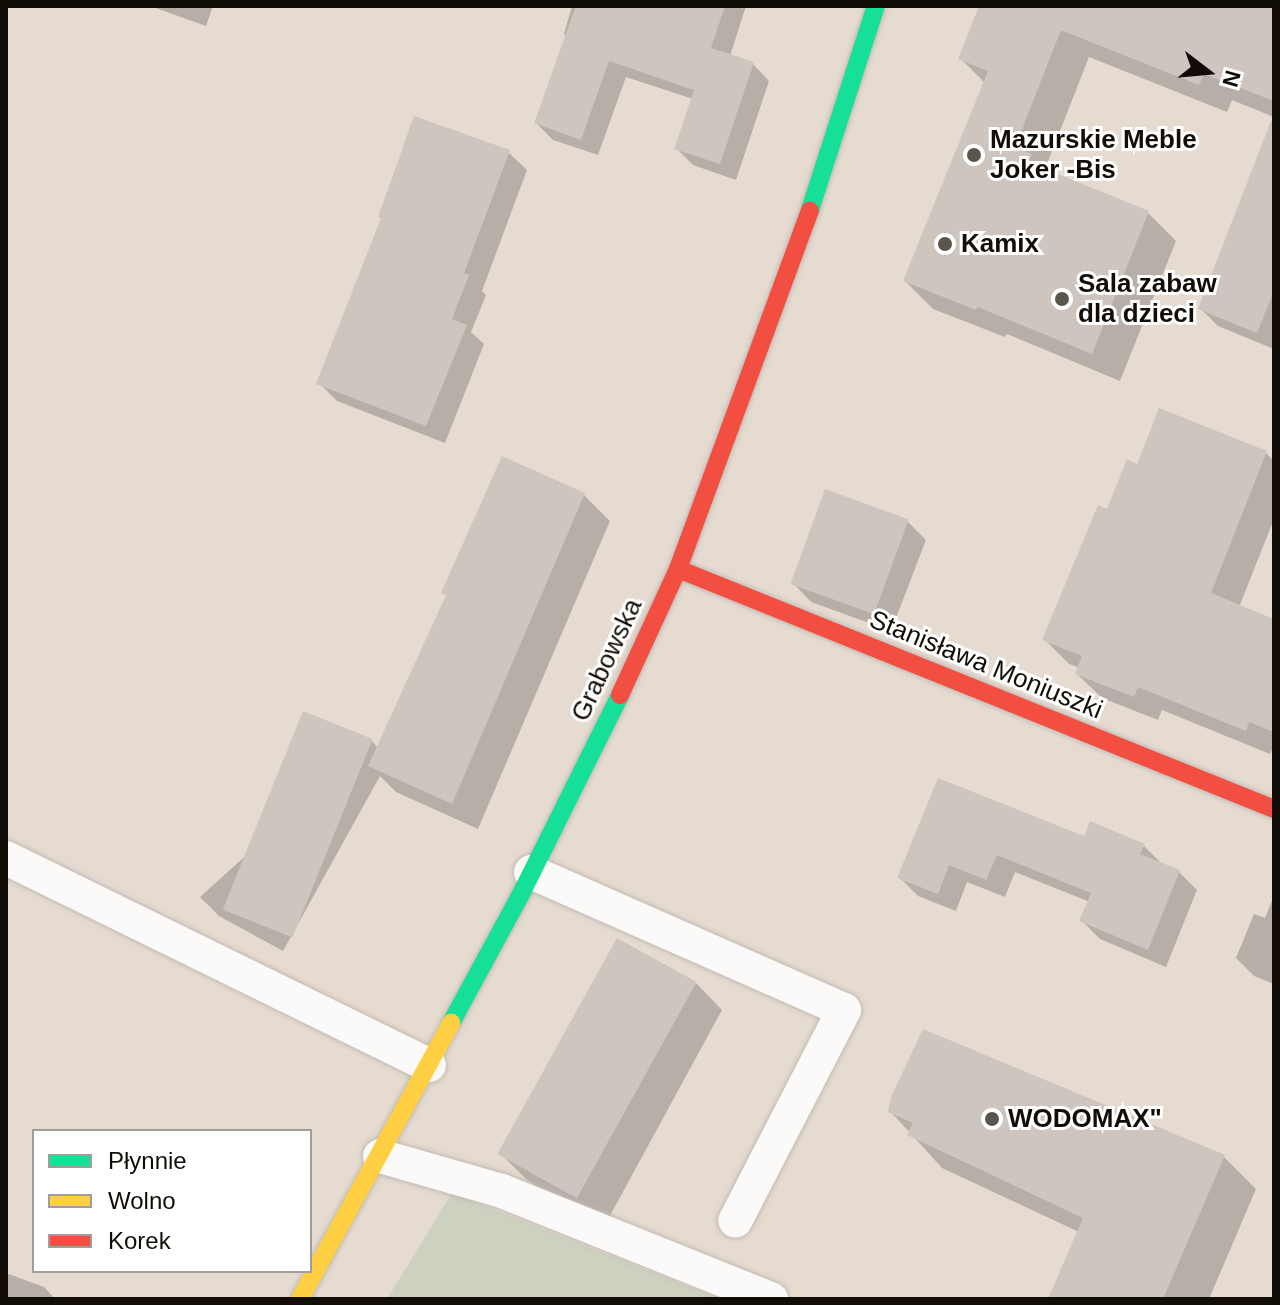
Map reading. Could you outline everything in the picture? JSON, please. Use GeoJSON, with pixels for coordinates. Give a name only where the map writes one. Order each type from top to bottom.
{"type":"FeatureCollection","features":[{"type":"Feature","properties":{"kind":"street","name":"Grabowska"},"geometry":{"type":"LineString","coordinates":[[300,1299],[429,1065],[591,757],[678,569],[790,270],[876,6]]}},
{"type":"Feature","properties":{"kind":"street","name":"Stanisława Moniuszki"},"geometry":{"type":"LineString","coordinates":[[678,569],[1274,809]]}},
{"type":"Feature","properties":{"kind":"lane"},"geometry":{"type":"LineString","coordinates":[[6,858],[429,1065]]}},
{"type":"Feature","properties":{"kind":"lane"},"geometry":{"type":"LineString","coordinates":[[531,872],[844,1010],[735,1221]]}},
{"type":"Feature","properties":{"kind":"lane"},"geometry":{"type":"LineString","coordinates":[[380,1156],[502,1191],[771,1299]]}},
{"type":"Feature","properties":{"kind":"green space"},"geometry":{"type":"Polygon","coordinates":[[[452,1193],[719,1299],[387,1299],[452,1193]]]}},
{"type":"Feature","properties":{"kind":"building"},"geometry":{"type":"Polygon","coordinates":[[[576,6],[725,6],[711,48],[754,62],[720,164],[674,149],[694,90],[609,61],[581,140],[534,123],[576,6]]]}},
{"type":"Feature","properties":{"kind":"building"},"geometry":{"type":"Polygon","coordinates":[[[979,6],[1274,6],[1274,101],[1204,74],[1199,85],[1061,30],[1015,147],[1032,154],[1029,162],[1149,211],[1092,354],[978,307],[976,310],[903,281],[988,71],[958,59],[979,6]]]}},
{"type":"Feature","properties":{"kind":"building"},"geometry":{"type":"Polygon","coordinates":[[[414,116],[510,150],[464,273],[469,275],[452,319],[467,325],[426,426],[316,384],[381,218],[378,217],[414,116]]]}},
{"type":"Feature","properties":{"kind":"building"},"geometry":{"type":"Polygon","coordinates":[[[1271,121],[1274,121],[1274,291],[1257,333],[1198,309],[1271,121]]]}},
{"type":"Feature","properties":{"kind":"building"},"geometry":{"type":"Polygon","coordinates":[[[1159,408],[1267,451],[1211,593],[1274,619],[1274,732],[1249,722],[1246,731],[1138,687],[1134,697],[1075,674],[1082,656],[1042,640],[1098,505],[1107,509],[1127,459],[1137,464],[1159,408]]]}},
{"type":"Feature","properties":{"kind":"building"},"geometry":{"type":"Polygon","coordinates":[[[502,456],[585,493],[452,804],[368,766],[446,595],[441,593],[502,456]]]}},
{"type":"Feature","properties":{"kind":"building"},"geometry":{"type":"Polygon","coordinates":[[[825,489],[909,519],[874,614],[790,584],[825,489]]]}},
{"type":"Feature","properties":{"kind":"building"},"geometry":{"type":"Polygon","coordinates":[[[303,711],[373,739],[292,938],[223,909],[303,711]]]}},
{"type":"Feature","properties":{"kind":"building"},"geometry":{"type":"Polygon","coordinates":[[[938,778],[1084,836],[1090,821],[1145,844],[1140,854],[1180,870],[1148,950],[1079,921],[1091,893],[997,855],[986,880],[949,865],[938,894],[897,878],[938,778]]]}},
{"type":"Feature","properties":{"kind":"building"},"geometry":{"type":"Polygon","coordinates":[[[617,938],[697,982],[577,1198],[497,1154],[617,938]]]}},
{"type":"Feature","properties":{"kind":"building"},"geometry":{"type":"Polygon","coordinates":[[[923,1029],[1225,1155],[1163,1299],[1048,1299],[1083,1218],[907,1135],[913,1123],[888,1112],[891,1097],[923,1029]]]}},
{"type":"Feature","properties":{"kind":"traffic: fast"},"geometry":{"type":"LineString","coordinates":[[810,210],[876,6]]}},
{"type":"Feature","properties":{"kind":"traffic: fast"},"geometry":{"type":"LineString","coordinates":[[451,1023],[520,896],[620,695]]}},
{"type":"Feature","properties":{"kind":"traffic: slow"},"geometry":{"type":"LineString","coordinates":[[300,1299],[451,1023]]}},
{"type":"Feature","properties":{"kind":"traffic: jam"},"geometry":{"type":"LineString","coordinates":[[620,695],[678,569],[810,210]]}},
{"type":"Feature","properties":{"kind":"traffic: jam"},"geometry":{"type":"LineString","coordinates":[[678,569],[1274,809]]}},
{"type":"Feature","properties":{"kind":"place","name":"Mazurskie Meble Joker -Bis"},"geometry":{"type":"Point","coordinates":[974,155]}},
{"type":"Feature","properties":{"kind":"place","name":"Kamix"},"geometry":{"type":"Point","coordinates":[945,244]}},
{"type":"Feature","properties":{"kind":"place","name":"Sala zabaw dla dzieci"},"geometry":{"type":"Point","coordinates":[1062,299]}},
{"type":"Feature","properties":{"kind":"place","name":"WODOMAX\""},"geometry":{"type":"Point","coordinates":[992,1119]}}]}
